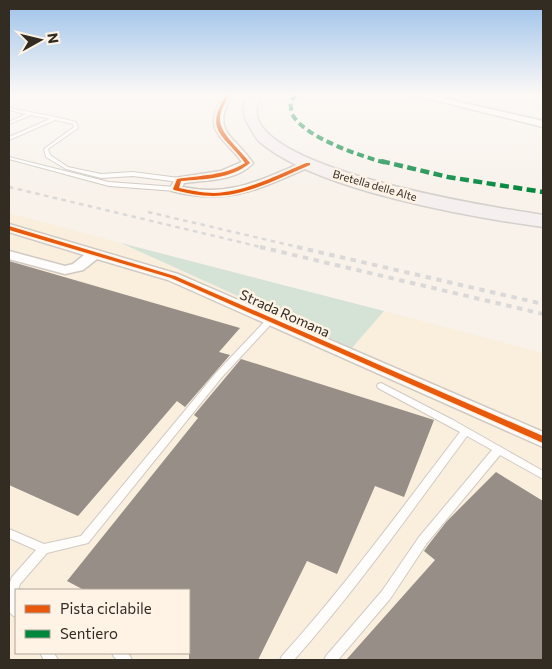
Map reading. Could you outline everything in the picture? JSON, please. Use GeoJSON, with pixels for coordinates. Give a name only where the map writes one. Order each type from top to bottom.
{"type":"FeatureCollection","features":[{"type":"Feature","properties":{"kind":"main road","name":"Bretella delle Alte"},"geometry":{"type":"LineString","coordinates":[[253,126],[254,129],[280,150],[308,164],[381,189],[436,202],[543,221]]}},
{"type":"Feature","properties":{"kind":"street"},"geometry":{"type":"LineString","coordinates":[[178,184],[222,176],[238,170],[248,163],[223,136],[220,126]]}},
{"type":"Feature","properties":{"kind":"street"},"geometry":{"type":"LineString","coordinates":[[178,184],[198,194],[222,195],[238,193],[308,164]]}},
{"type":"Feature","properties":{"kind":"street","name":"Strada Romana"},"geometry":{"type":"LineString","coordinates":[[9,228],[174,277],[543,440]]}},
{"type":"Feature","properties":{"kind":"street"},"geometry":{"type":"LineString","coordinates":[[9,255],[65,270],[78,267],[95,253]]}},
{"type":"Feature","properties":{"kind":"lane"},"geometry":{"type":"LineString","coordinates":[[9,139],[38,126]]}},
{"type":"Feature","properties":{"kind":"lane"},"geometry":{"type":"LineString","coordinates":[[76,126],[46,150],[48,156],[66,168],[102,176],[133,174],[178,184]]}},
{"type":"Feature","properties":{"kind":"lane"},"geometry":{"type":"LineString","coordinates":[[9,158],[108,184],[178,184]]}},
{"type":"Feature","properties":{"kind":"lane"},"geometry":{"type":"LineString","coordinates":[[9,600],[16,581],[44,549],[84,540],[219,375],[271,320]]}},
{"type":"Feature","properties":{"kind":"lane"},"geometry":{"type":"LineString","coordinates":[[381,386],[543,475]]}},
{"type":"Feature","properties":{"kind":"lane"},"geometry":{"type":"LineString","coordinates":[[286,660],[351,585],[466,431]]}},
{"type":"Feature","properties":{"kind":"lane"},"geometry":{"type":"LineString","coordinates":[[330,660],[386,595],[423,540],[498,450]]}},
{"type":"Feature","properties":{"kind":"lane"},"geometry":{"type":"LineString","coordinates":[[9,533],[44,549]]}},
{"type":"Feature","properties":{"kind":"shaded area"},"geometry":{"type":"Polygon","coordinates":[[[9,213],[121,243],[352,348],[384,311],[543,353],[543,660],[9,660],[9,213]]]}},
{"type":"Feature","properties":{"kind":"green space"},"geometry":{"type":"Polygon","coordinates":[[[121,243],[384,311],[352,348],[121,243]]]}},
{"type":"Feature","properties":{"kind":"building"},"geometry":{"type":"Polygon","coordinates":[[[9,261],[240,328],[219,352],[230,355],[185,407],[177,401],[78,516],[9,485],[9,261]]]}},
{"type":"Feature","properties":{"kind":"building"},"geometry":{"type":"Polygon","coordinates":[[[241,359],[434,420],[404,497],[375,486],[337,574],[307,561],[258,660],[189,660],[190,589],[82,589],[67,581],[198,418],[194,415],[241,359]]]}},
{"type":"Feature","properties":{"kind":"building"},"geometry":{"type":"Polygon","coordinates":[[[496,472],[543,501],[543,660],[346,660],[435,560],[424,551],[447,521],[496,472]]]}},
{"type":"Feature","properties":{"kind":"railway"},"geometry":{"type":"LineString","coordinates":[[9,187],[265,248]]}},
{"type":"Feature","properties":{"kind":"railway"},"geometry":{"type":"LineString","coordinates":[[148,212],[302,248]]}},
{"type":"Feature","properties":{"kind":"railway"},"geometry":{"type":"LineString","coordinates":[[260,247],[543,314]]}},
{"type":"Feature","properties":{"kind":"railway"},"geometry":{"type":"LineString","coordinates":[[297,247],[543,304]]}},
{"type":"Feature","properties":{"kind":"marked path"},"geometry":{"type":"LineString","coordinates":[[305,126],[312,133],[339,147],[409,169],[543,192]]}},
{"type":"Feature","properties":{"kind":"cycle path"},"geometry":{"type":"LineString","coordinates":[[219,126],[222,133],[248,163],[232,172],[224,174],[179,180],[176,189],[196,193],[230,193],[259,185],[308,164]]}},
{"type":"Feature","properties":{"kind":"cycle path"},"geometry":{"type":"LineString","coordinates":[[9,228],[173,277],[543,440]]}}]}
